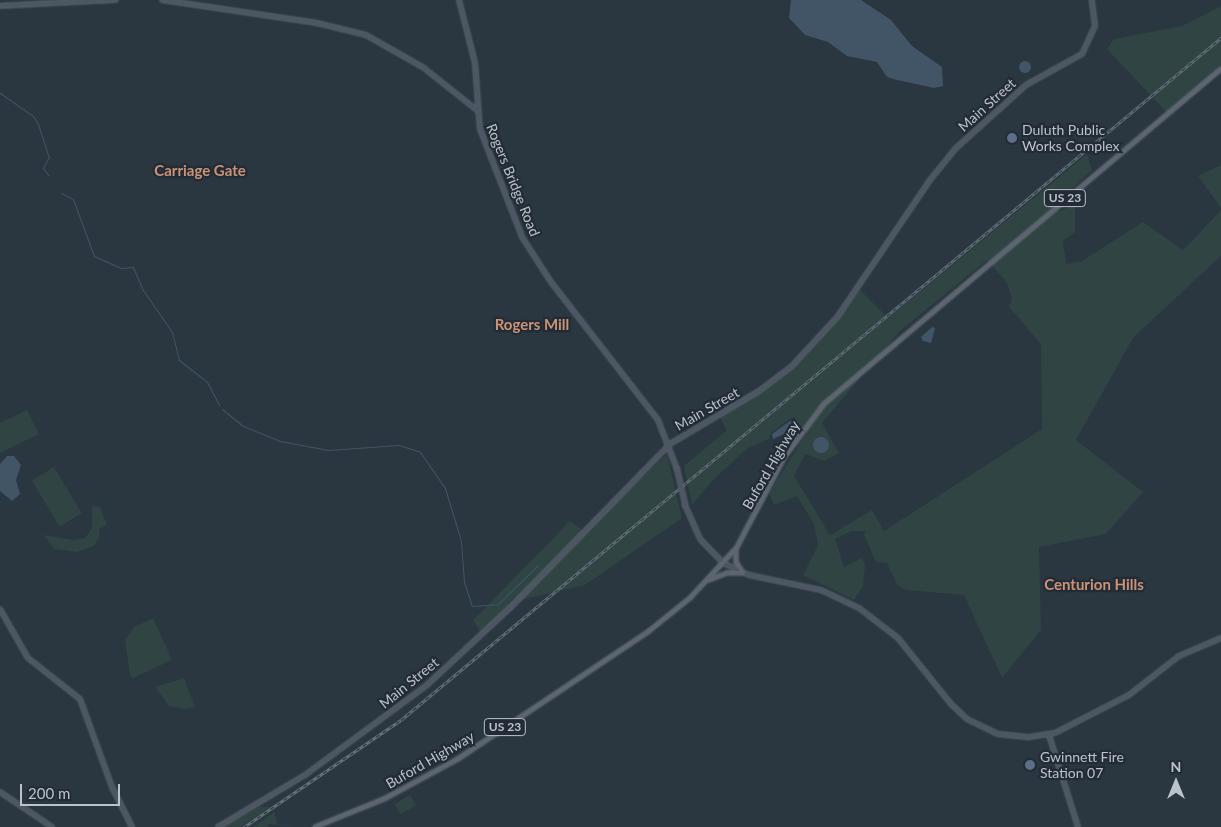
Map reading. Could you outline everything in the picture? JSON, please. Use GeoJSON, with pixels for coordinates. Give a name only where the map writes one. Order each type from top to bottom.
{"type":"FeatureCollection","features":[{"type":"Feature","properties":{"kind":"main road","name":"Buford Highway"},"geometry":{"type":"LineString","coordinates":[[315,827],[384,799],[458,758],[649,631],[707,581],[736,547],[785,456],[824,404],[1221,69]]}},
{"type":"Feature","properties":{"kind":"main road"},"geometry":{"type":"LineString","coordinates":[[736,547],[736,562],[743,573]]}},
{"type":"Feature","properties":{"kind":"main road"},"geometry":{"type":"LineString","coordinates":[[707,581],[727,573],[743,573]]}},
{"type":"Feature","properties":{"kind":"street"},"geometry":{"type":"LineString","coordinates":[[0,6],[116,0]]}},
{"type":"Feature","properties":{"kind":"street"},"geometry":{"type":"LineString","coordinates":[[162,0],[316,23],[366,36],[424,68],[478,111]]}},
{"type":"Feature","properties":{"kind":"street","name":"Rogers Bridge Road"},"geometry":{"type":"LineString","coordinates":[[459,0],[475,63],[480,129],[492,164],[529,251],[636,388],[658,420],[670,444],[685,505],[700,539],[723,563],[743,573],[803,585],[859,608],[898,638],[951,704],[967,719],[1011,737],[1049,735]]}},
{"type":"Feature","properties":{"kind":"street","name":"Main Street"},"geometry":{"type":"LineString","coordinates":[[218,827],[305,775],[427,685],[510,608],[670,444],[759,391],[807,352],[838,316],[944,162],[1026,85],[1082,54],[1089,46],[1095,26],[1092,0]]}},
{"type":"Feature","properties":{"kind":"street"},"geometry":{"type":"LineString","coordinates":[[0,609],[28,658],[80,699],[112,787],[132,827]]}},
{"type":"Feature","properties":{"kind":"street"},"geometry":{"type":"LineString","coordinates":[[1078,827],[1049,735],[1129,695],[1192,648],[1221,638]]}},
{"type":"Feature","properties":{"kind":"street"},"geometry":{"type":"LineString","coordinates":[[0,792],[52,827]]}},
{"type":"Feature","properties":{"kind":"green space"},"geometry":{"type":"Polygon","coordinates":[[[1221,6],[1221,68],[1168,114],[1107,49],[1114,39],[1182,26],[1221,6]]]}},
{"type":"Feature","properties":{"kind":"green space"},"geometry":{"type":"Polygon","coordinates":[[[1087,154],[1092,170],[1053,206],[1061,211],[1075,203],[1075,232],[1063,241],[1066,264],[1082,261],[1143,222],[1183,250],[1221,210],[1221,256],[1133,338],[1076,440],[1143,492],[1106,534],[1039,547],[1041,630],[1002,678],[964,595],[906,590],[898,586],[887,563],[876,562],[864,534],[866,531],[852,531],[835,539],[844,567],[862,558],[865,565],[863,587],[854,600],[803,575],[818,545],[814,524],[797,496],[774,505],[769,493],[808,431],[791,418],[771,433],[769,439],[748,448],[714,479],[692,505],[684,466],[727,430],[719,416],[782,377],[860,290],[888,318],[1087,154]],[[987,260],[900,331],[822,423],[839,453],[824,461],[805,454],[794,476],[830,535],[872,510],[884,531],[1042,429],[1041,344],[1009,307],[1012,299],[1007,283],[987,260]]]}},
{"type":"Feature","properties":{"kind":"green space"},"geometry":{"type":"Polygon","coordinates":[[[1221,165],[1221,208],[1198,176],[1221,165]]]}},
{"type":"Feature","properties":{"kind":"green space"},"geometry":{"type":"Polygon","coordinates":[[[27,410],[39,434],[0,453],[0,423],[27,410]]]}},
{"type":"Feature","properties":{"kind":"green space"},"geometry":{"type":"Polygon","coordinates":[[[667,454],[682,518],[585,585],[520,600],[481,633],[473,620],[570,521],[585,532],[667,454]]]}},
{"type":"Feature","properties":{"kind":"green space"},"geometry":{"type":"Polygon","coordinates":[[[54,467],[82,513],[60,527],[32,480],[54,467]]]}},
{"type":"Feature","properties":{"kind":"green space"},"geometry":{"type":"Polygon","coordinates":[[[92,506],[100,507],[107,525],[99,529],[99,538],[94,546],[76,552],[54,549],[44,535],[74,540],[85,538],[92,528],[92,506]]]}},
{"type":"Feature","properties":{"kind":"green space"},"geometry":{"type":"Polygon","coordinates":[[[153,618],[172,660],[133,678],[130,675],[125,640],[134,627],[153,618]]]}},
{"type":"Feature","properties":{"kind":"green space"},"geometry":{"type":"Polygon","coordinates":[[[184,678],[195,707],[186,709],[169,706],[155,687],[184,678]]]}},
{"type":"Feature","properties":{"kind":"green space"},"geometry":{"type":"Polygon","coordinates":[[[410,795],[416,805],[401,815],[395,804],[410,795]]]}},
{"type":"Feature","properties":{"kind":"green space"},"geometry":{"type":"Polygon","coordinates":[[[259,807],[271,807],[240,827],[223,827],[259,807]]]}},
{"type":"Feature","properties":{"kind":"green space"},"geometry":{"type":"Polygon","coordinates":[[[274,812],[278,824],[296,827],[269,824],[268,827],[254,827],[274,812]]]}},
{"type":"Feature","properties":{"kind":"water"},"geometry":{"type":"Polygon","coordinates":[[[791,0],[861,0],[891,20],[912,46],[942,67],[943,86],[934,88],[887,77],[877,62],[847,56],[828,42],[805,35],[789,18],[791,0]]]}},
{"type":"Feature","properties":{"kind":"water"},"geometry":{"type":"Polygon","coordinates":[[[1025,61],[1031,67],[1025,73],[1019,67],[1025,61]]]}},
{"type":"Feature","properties":{"kind":"water"},"geometry":{"type":"Polygon","coordinates":[[[932,327],[935,328],[931,343],[923,341],[921,337],[932,327]]]}},
{"type":"Feature","properties":{"kind":"water"},"geometry":{"type":"Polygon","coordinates":[[[790,421],[795,423],[788,432],[773,439],[772,434],[790,421]]]}},
{"type":"Feature","properties":{"kind":"water"},"geometry":{"type":"Polygon","coordinates":[[[821,437],[827,439],[829,445],[827,451],[821,453],[815,451],[813,445],[815,439],[821,437]]]}},
{"type":"Feature","properties":{"kind":"water"},"geometry":{"type":"Polygon","coordinates":[[[7,456],[14,456],[21,465],[16,480],[20,494],[12,501],[0,491],[0,464],[7,456]]]}},
{"type":"Feature","properties":{"kind":"waterway"},"geometry":{"type":"LineString","coordinates":[[0,93],[33,116],[38,124],[49,157],[43,168],[48,175]]}},
{"type":"Feature","properties":{"kind":"waterway"},"geometry":{"type":"LineString","coordinates":[[61,193],[73,199],[94,256],[121,268],[133,267],[143,290],[172,332],[179,360],[207,382],[219,405]]}},
{"type":"Feature","properties":{"kind":"waterway"},"geometry":{"type":"LineString","coordinates":[[222,409],[243,426],[280,441],[328,450],[399,445],[420,452],[445,488],[461,541],[464,582],[472,606],[498,604],[538,565]]}},
{"type":"Feature","properties":{"kind":"railway"},"geometry":{"type":"LineString","coordinates":[[244,827],[401,720],[1221,38]]}},
{"type":"Feature","properties":{"kind":"place","name":"Duluth Public Works Complex"},"geometry":{"type":"Point","coordinates":[1012,138]}},
{"type":"Feature","properties":{"kind":"place","name":"Gwinnett Fire Station 07"},"geometry":{"type":"Point","coordinates":[1030,765]}},
{"type":"Feature","properties":{"kind":"district","name":"Carriage Gate"},"geometry":{"type":"Point","coordinates":[200,171]}},
{"type":"Feature","properties":{"kind":"district","name":"Rogers Mill"},"geometry":{"type":"Point","coordinates":[532,325]}},
{"type":"Feature","properties":{"kind":"district","name":"Centurion Hills"},"geometry":{"type":"Point","coordinates":[1094,585]}}]}
